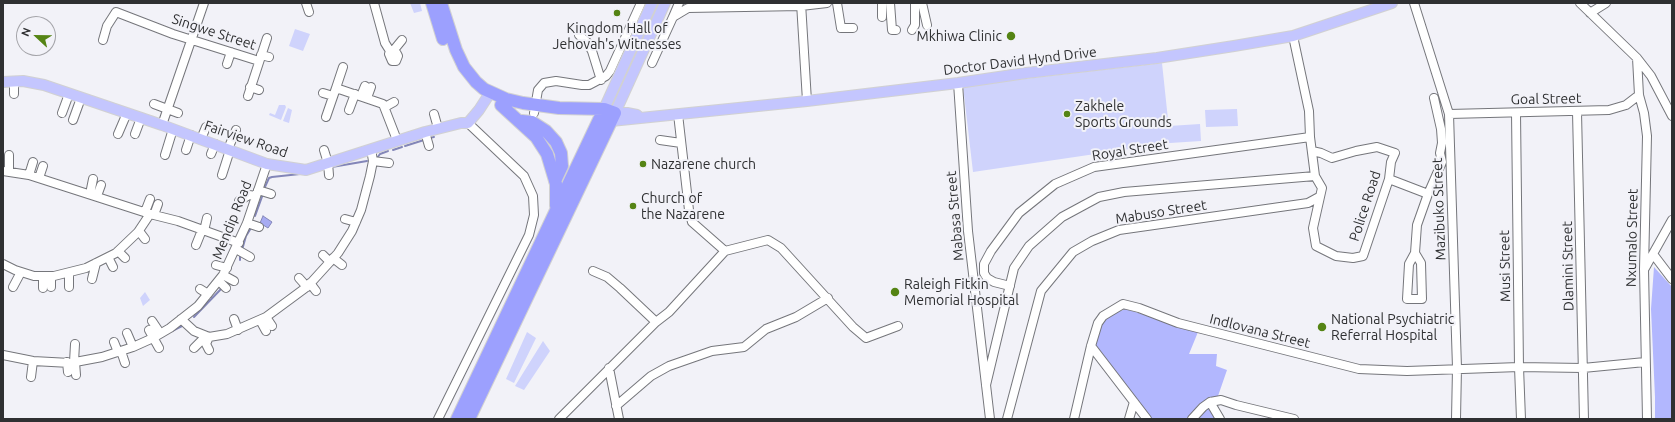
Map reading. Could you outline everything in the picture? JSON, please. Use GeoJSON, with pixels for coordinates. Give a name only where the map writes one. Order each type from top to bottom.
{"type":"FeatureCollection","features":[{"type":"Feature","properties":{"kind":"highway"},"geometry":{"type":"LineString","coordinates":[[432,3],[448,52],[469,84],[501,105],[536,137],[540,143],[552,166],[557,202],[555,212]]}},
{"type":"Feature","properties":{"kind":"highway"},"geometry":{"type":"LineString","coordinates":[[441,3],[456,50],[464,67],[488,96],[506,99],[535,109]]}},
{"type":"Feature","properties":{"kind":"highway"},"geometry":{"type":"LineString","coordinates":[[501,105],[535,109],[559,108],[608,115]]}},
{"type":"Feature","properties":{"kind":"highway"},"geometry":{"type":"LineString","coordinates":[[457,419],[555,212],[608,115]]}},
{"type":"Feature","properties":{"kind":"highway"},"geometry":{"type":"LineString","coordinates":[[469,419],[608,115]]}},
{"type":"Feature","properties":{"kind":"main road"},"geometry":{"type":"LineString","coordinates":[[608,115],[652,3]]}},
{"type":"Feature","properties":{"kind":"main road"},"geometry":{"type":"LineString","coordinates":[[608,115],[664,3]]}},
{"type":"Feature","properties":{"kind":"main road","name":"Doctor David Hynd Drive"},"geometry":{"type":"LineString","coordinates":[[608,115],[627,113],[645,117],[726,111],[958,83],[1026,72],[1157,58],[1293,36],[1392,3]]}},
{"type":"Feature","properties":{"kind":"main road","name":"Fairview Road"},"geometry":{"type":"LineString","coordinates":[[3,82],[14,81],[44,85],[191,135],[201,139],[213,149],[229,150],[267,164],[306,170],[371,148],[438,128],[468,123]]}},
{"type":"Feature","properties":{"kind":"main road"},"geometry":{"type":"LineString","coordinates":[[468,123],[488,96]]}},
{"type":"Feature","properties":{"kind":"street"},"geometry":{"type":"LineString","coordinates":[[162,125],[204,3]]}},
{"type":"Feature","properties":{"kind":"street"},"geometry":{"type":"LineString","coordinates":[[306,3],[309,12]]}},
{"type":"Feature","properties":{"kind":"street"},"geometry":{"type":"LineString","coordinates":[[374,3],[385,43],[392,51],[402,40]]}},
{"type":"Feature","properties":{"kind":"street"},"geometry":{"type":"LineString","coordinates":[[535,109],[538,90],[544,83],[556,81],[582,86],[590,85],[601,80],[610,71],[641,3]]}},
{"type":"Feature","properties":{"kind":"street"},"geometry":{"type":"LineString","coordinates":[[652,63],[679,3]]}},
{"type":"Feature","properties":{"kind":"street"},"geometry":{"type":"LineString","coordinates":[[673,17],[678,12],[688,8],[825,3]]}},
{"type":"Feature","properties":{"kind":"street"},"geometry":{"type":"LineString","coordinates":[[837,3],[840,28],[853,28]]}},
{"type":"Feature","properties":{"kind":"street"},"geometry":{"type":"LineString","coordinates":[[882,3],[882,17]]}},
{"type":"Feature","properties":{"kind":"street"},"geometry":{"type":"LineString","coordinates":[[890,3],[892,30],[896,30]]}},
{"type":"Feature","properties":{"kind":"street"},"geometry":{"type":"LineString","coordinates":[[912,30],[915,25],[915,3]]}},
{"type":"Feature","properties":{"kind":"street"},"geometry":{"type":"LineString","coordinates":[[922,3],[927,25]]}},
{"type":"Feature","properties":{"kind":"street","name":"Mazibuko Street"},"geometry":{"type":"LineString","coordinates":[[1414,3],[1449,114],[1457,368],[1456,419]]}},
{"type":"Feature","properties":{"kind":"street"},"geometry":{"type":"LineString","coordinates":[[1580,3],[1637,58],[1651,76],[1672,116]]}},
{"type":"Feature","properties":{"kind":"street"},"geometry":{"type":"LineString","coordinates":[[1590,12],[1606,3]]}},
{"type":"Feature","properties":{"kind":"street"},"geometry":{"type":"LineString","coordinates":[[801,5],[808,65],[807,101]]}},
{"type":"Feature","properties":{"kind":"street","name":"Singwe Street"},"geometry":{"type":"LineString","coordinates":[[103,40],[107,26],[116,12],[192,40],[210,49],[231,52],[238,58],[261,62]]}},
{"type":"Feature","properties":{"kind":"street"},"geometry":{"type":"LineString","coordinates":[[579,35],[587,42],[592,51],[601,80]]}},
{"type":"Feature","properties":{"kind":"street","name":"Police Road"},"geometry":{"type":"LineString","coordinates":[[1293,36],[1307,95],[1310,137],[1315,176],[1322,188],[1313,228],[1316,246],[1336,256],[1353,258],[1363,256],[1389,179],[1391,162],[1395,153],[1377,147],[1332,158],[1322,153],[1312,151]]}},
{"type":"Feature","properties":{"kind":"street"},"geometry":{"type":"LineString","coordinates":[[248,96],[250,87],[261,62],[267,38]]}},
{"type":"Feature","properties":{"kind":"street"},"geometry":{"type":"LineString","coordinates":[[227,64],[231,52]]}},
{"type":"Feature","properties":{"kind":"street","name":"Nxumalo Street"},"geometry":{"type":"LineString","coordinates":[[1637,58],[1639,95],[1644,113],[1647,136],[1644,269],[1644,362],[1647,419]]}},
{"type":"Feature","properties":{"kind":"street"},"geometry":{"type":"LineString","coordinates":[[325,114],[343,67]]}},
{"type":"Feature","properties":{"kind":"street"},"geometry":{"type":"LineString","coordinates":[[14,81],[14,94]]}},
{"type":"Feature","properties":{"kind":"street","name":"Mabasa Street"},"geometry":{"type":"LineString","coordinates":[[958,83],[968,231],[990,419]]}},
{"type":"Feature","properties":{"kind":"street"},"geometry":{"type":"LineString","coordinates":[[349,110],[368,86]]}},
{"type":"Feature","properties":{"kind":"street"},"geometry":{"type":"LineString","coordinates":[[250,87],[259,90]]}},
{"type":"Feature","properties":{"kind":"street"},"geometry":{"type":"LineString","coordinates":[[336,88],[361,96],[377,105],[383,104],[385,107]]}},
{"type":"Feature","properties":{"kind":"street"},"geometry":{"type":"LineString","coordinates":[[323,93],[333,96]]}},
{"type":"Feature","properties":{"kind":"street"},"geometry":{"type":"LineString","coordinates":[[62,113],[69,94]]}},
{"type":"Feature","properties":{"kind":"street","name":"Goal Street"},"geometry":{"type":"LineString","coordinates":[[1449,114],[1609,110],[1626,105],[1639,95]]}},
{"type":"Feature","properties":{"kind":"street"},"geometry":{"type":"LineString","coordinates":[[73,120],[81,98]]}},
{"type":"Feature","properties":{"kind":"street"},"geometry":{"type":"LineString","coordinates":[[1416,253],[1409,264],[1406,299],[1422,299],[1421,263],[1416,253],[1417,225],[1428,194],[1442,162],[1440,152],[1442,143],[1441,129],[1434,98]]}},
{"type":"Feature","properties":{"kind":"street"},"geometry":{"type":"LineString","coordinates":[[385,107],[394,102]]}},
{"type":"Feature","properties":{"kind":"street"},"geometry":{"type":"LineString","coordinates":[[154,104],[178,113]]}},
{"type":"Feature","properties":{"kind":"street"},"geometry":{"type":"LineString","coordinates":[[385,107],[385,117],[398,140]]}},
{"type":"Feature","properties":{"kind":"street","name":"Dlamini Street"},"geometry":{"type":"LineString","coordinates":[[1577,112],[1584,419]]}},
{"type":"Feature","properties":{"kind":"street"},"geometry":{"type":"LineString","coordinates":[[118,134],[127,113]]}},
{"type":"Feature","properties":{"kind":"street","name":"Musi Street"},"geometry":{"type":"LineString","coordinates":[[1516,113],[1521,419]]}},
{"type":"Feature","properties":{"kind":"street"},"geometry":{"type":"LineString","coordinates":[[434,114],[438,128]]}},
{"type":"Feature","properties":{"kind":"street"},"geometry":{"type":"LineString","coordinates":[[678,114],[689,210],[692,222],[726,251]]}},
{"type":"Feature","properties":{"kind":"street"},"geometry":{"type":"LineString","coordinates":[[135,134],[141,118]]}},
{"type":"Feature","properties":{"kind":"street"},"geometry":{"type":"LineString","coordinates":[[438,419],[529,236],[534,215],[533,196],[524,176],[468,123]]}},
{"type":"Feature","properties":{"kind":"street"},"geometry":{"type":"LineString","coordinates":[[201,139],[206,127]]}},
{"type":"Feature","properties":{"kind":"street"},"geometry":{"type":"LineString","coordinates":[[164,155],[173,129]]}},
{"type":"Feature","properties":{"kind":"street"},"geometry":{"type":"LineString","coordinates":[[222,175],[236,130]]}},
{"type":"Feature","properties":{"kind":"street"},"geometry":{"type":"LineString","coordinates":[[425,132],[429,146]]}},
{"type":"Feature","properties":{"kind":"street"},"geometry":{"type":"LineString","coordinates":[[186,150],[191,135]]}},
{"type":"Feature","properties":{"kind":"street","name":"Royal Street"},"geometry":{"type":"LineString","coordinates":[[1010,286],[994,282],[987,278],[984,273],[984,264],[991,251],[1019,213],[1055,184],[1094,167],[1310,137]]}},
{"type":"Feature","properties":{"kind":"street"},"geometry":{"type":"LineString","coordinates":[[660,140],[681,143]]}},
{"type":"Feature","properties":{"kind":"street"},"geometry":{"type":"LineString","coordinates":[[194,348],[208,337],[228,334],[263,319],[309,285],[332,260],[352,231],[356,222],[370,176],[373,161],[371,148]]}},
{"type":"Feature","properties":{"kind":"street"},"geometry":{"type":"LineString","coordinates":[[324,150],[328,163],[329,176]]}},
{"type":"Feature","properties":{"kind":"street"},"geometry":{"type":"LineString","coordinates":[[9,155],[6,171],[29,175],[203,230],[238,246],[250,257]]}},
{"type":"Feature","properties":{"kind":"street"},"geometry":{"type":"LineString","coordinates":[[373,161],[389,163]]}},
{"type":"Feature","properties":{"kind":"street"},"geometry":{"type":"LineString","coordinates":[[29,175],[33,162]]}},
{"type":"Feature","properties":{"kind":"street","name":"Mendip Road"},"geometry":{"type":"LineString","coordinates":[[3,355],[33,361],[72,362],[102,357],[133,347],[157,336],[181,319],[198,306],[223,275],[248,223],[267,164]]}},
{"type":"Feature","properties":{"kind":"street"},"geometry":{"type":"LineString","coordinates":[[39,178],[43,166]]}},
{"type":"Feature","properties":{"kind":"street"},"geometry":{"type":"LineString","coordinates":[[986,385],[1014,268],[1029,246],[1062,217],[1099,198],[1131,192],[1315,176]]}},
{"type":"Feature","properties":{"kind":"street"},"geometry":{"type":"LineString","coordinates":[[93,179],[94,195]]}},
{"type":"Feature","properties":{"kind":"street"},"geometry":{"type":"LineString","coordinates":[[1389,179],[1428,194]]}},
{"type":"Feature","properties":{"kind":"street"},"geometry":{"type":"LineString","coordinates":[[94,195],[101,185]]}},
{"type":"Feature","properties":{"kind":"street"},"geometry":{"type":"LineString","coordinates":[[239,201],[249,195],[257,193],[271,194]]}},
{"type":"Feature","properties":{"kind":"street","name":"Mabuso Street"},"geometry":{"type":"LineString","coordinates":[[1007,419],[1041,291],[1073,252],[1092,241],[1119,230],[1308,203],[1319,197]]}},
{"type":"Feature","properties":{"kind":"street"},"geometry":{"type":"LineString","coordinates":[[150,199],[150,214]]}},
{"type":"Feature","properties":{"kind":"street"},"geometry":{"type":"LineString","coordinates":[[3,264],[34,276],[69,274],[86,268],[118,251],[139,231],[158,204]]}},
{"type":"Feature","properties":{"kind":"street"},"geometry":{"type":"LineString","coordinates":[[196,245],[207,218]]}},
{"type":"Feature","properties":{"kind":"street"},"geometry":{"type":"LineString","coordinates":[[345,219],[356,222]]}},
{"type":"Feature","properties":{"kind":"street"},"geometry":{"type":"LineString","coordinates":[[1644,269],[1672,220]]}},
{"type":"Feature","properties":{"kind":"street"},"geometry":{"type":"LineString","coordinates":[[248,223],[259,227]]}},
{"type":"Feature","properties":{"kind":"street"},"geometry":{"type":"LineString","coordinates":[[139,231],[146,239]]}},
{"type":"Feature","properties":{"kind":"street"},"geometry":{"type":"LineString","coordinates":[[559,419],[656,322],[669,312],[726,251],[768,240],[780,248],[828,298],[853,327],[866,338],[898,326]]}},
{"type":"Feature","properties":{"kind":"street"},"geometry":{"type":"LineString","coordinates":[[118,251],[126,258]]}},
{"type":"Feature","properties":{"kind":"street"},"geometry":{"type":"LineString","coordinates":[[1653,254],[1672,279]]}},
{"type":"Feature","properties":{"kind":"street"},"geometry":{"type":"LineString","coordinates":[[323,255],[342,265]]}},
{"type":"Feature","properties":{"kind":"street"},"geometry":{"type":"LineString","coordinates":[[108,257],[113,267]]}},
{"type":"Feature","properties":{"kind":"street"},"geometry":{"type":"LineString","coordinates":[[92,279],[96,263]]}},
{"type":"Feature","properties":{"kind":"street"},"geometry":{"type":"LineString","coordinates":[[216,265],[223,275],[226,288]]}},
{"type":"Feature","properties":{"kind":"street"},"geometry":{"type":"LineString","coordinates":[[593,271],[607,277],[656,322]]}},
{"type":"Feature","properties":{"kind":"street"},"geometry":{"type":"LineString","coordinates":[[13,287],[21,272]]}},
{"type":"Feature","properties":{"kind":"street"},"geometry":{"type":"LineString","coordinates":[[1408,273],[1422,274]]}},
{"type":"Feature","properties":{"kind":"street"},"geometry":{"type":"LineString","coordinates":[[69,274],[69,286]]}},
{"type":"Feature","properties":{"kind":"street"},"geometry":{"type":"LineString","coordinates":[[223,275],[234,281]]}},
{"type":"Feature","properties":{"kind":"street"},"geometry":{"type":"LineString","coordinates":[[47,276],[47,287]]}},
{"type":"Feature","properties":{"kind":"street"},"geometry":{"type":"LineString","coordinates":[[299,278],[316,291]]}},
{"type":"Feature","properties":{"kind":"street"},"geometry":{"type":"LineString","coordinates":[[200,289],[208,294]]}},
{"type":"Feature","properties":{"kind":"street"},"geometry":{"type":"LineString","coordinates":[[616,406],[651,376],[669,366],[712,351],[744,347],[766,329],[796,317],[828,298]]}},
{"type":"Feature","properties":{"kind":"street","name":"Indlovana Street"},"geometry":{"type":"LineString","coordinates":[[1074,419],[1091,346],[1098,323],[1103,316],[1123,304],[1139,308],[1178,323],[1359,369],[1407,371],[1457,368],[1583,368],[1644,362]]}},
{"type":"Feature","properties":{"kind":"street"},"geometry":{"type":"LineString","coordinates":[[234,318],[238,330]]}},
{"type":"Feature","properties":{"kind":"street"},"geometry":{"type":"LineString","coordinates":[[181,319],[194,331],[208,337]]}},
{"type":"Feature","properties":{"kind":"street"},"geometry":{"type":"LineString","coordinates":[[263,319],[269,328]]}},
{"type":"Feature","properties":{"kind":"street"},"geometry":{"type":"LineString","coordinates":[[152,321],[159,348]]}},
{"type":"Feature","properties":{"kind":"street"},"geometry":{"type":"LineString","coordinates":[[149,330],[157,336]]}},
{"type":"Feature","properties":{"kind":"street"},"geometry":{"type":"LineString","coordinates":[[127,333],[133,347]]}},
{"type":"Feature","properties":{"kind":"street"},"geometry":{"type":"LineString","coordinates":[[208,337],[206,344],[209,350]]}},
{"type":"Feature","properties":{"kind":"street"},"geometry":{"type":"LineString","coordinates":[[114,342],[126,363]]}},
{"type":"Feature","properties":{"kind":"street"},"geometry":{"type":"LineString","coordinates":[[68,372],[72,362],[75,344]]}},
{"type":"Feature","properties":{"kind":"street"},"geometry":{"type":"LineString","coordinates":[[1091,346],[1147,419]]}},
{"type":"Feature","properties":{"kind":"street"},"geometry":{"type":"LineString","coordinates":[[31,377],[33,361]]}},
{"type":"Feature","properties":{"kind":"street"},"geometry":{"type":"LineString","coordinates":[[72,362],[76,375]]}},
{"type":"Feature","properties":{"kind":"street"},"geometry":{"type":"LineString","coordinates":[[609,368],[619,419]]}},
{"type":"Feature","properties":{"kind":"street"},"geometry":{"type":"LineString","coordinates":[[1192,419],[1210,402],[1221,400],[1294,419]]}},
{"type":"Feature","properties":{"kind":"street"},"geometry":{"type":"LineString","coordinates":[[1130,419],[1134,402]]}},
{"type":"Feature","properties":{"kind":"street"},"geometry":{"type":"LineString","coordinates":[[1210,402],[1220,419]]}},
{"type":"Feature","properties":{"kind":"shaded area"},"geometry":{"type":"Polygon","coordinates":[[[410,3],[420,3],[422,11],[414,13],[410,3]]]}},
{"type":"Feature","properties":{"kind":"shaded area"},"geometry":{"type":"Polygon","coordinates":[[[295,29],[310,34],[303,51],[289,46],[295,29]]]}},
{"type":"Feature","properties":{"kind":"shaded area","name":"Zakhele Sports Grounds"},"geometry":{"type":"Polygon","coordinates":[[[1162,63],[1169,129],[1169,126],[1200,124],[1201,141],[1170,143],[973,172],[963,86],[1162,63]]]}},
{"type":"Feature","properties":{"kind":"shaded area"},"geometry":{"type":"Polygon","coordinates":[[[279,105],[285,105],[286,107],[281,120],[269,115],[270,113],[275,115],[279,105]]]}},
{"type":"Feature","properties":{"kind":"shaded area"},"geometry":{"type":"Polygon","coordinates":[[[288,108],[292,110],[289,123],[283,121],[288,108]]]}},
{"type":"Feature","properties":{"kind":"shaded area"},"geometry":{"type":"Polygon","coordinates":[[[1237,109],[1238,126],[1206,127],[1205,110],[1237,109]]]}},
{"type":"Feature","properties":{"kind":"shaded area"},"geometry":{"type":"Polygon","coordinates":[[[263,216],[272,222],[268,228],[260,223],[263,216]]]}},
{"type":"Feature","properties":{"kind":"shaded area"},"geometry":{"type":"Polygon","coordinates":[[[1654,267],[1672,287],[1672,419],[1655,419],[1651,309],[1654,267]]]}},
{"type":"Feature","properties":{"kind":"shaded area"},"geometry":{"type":"Polygon","coordinates":[[[145,292],[150,300],[143,306],[140,298],[145,292]]]}},
{"type":"Feature","properties":{"kind":"shaded area"},"geometry":{"type":"Polygon","coordinates":[[[1126,309],[1198,332],[1189,354],[1217,354],[1216,366],[1227,370],[1218,396],[1199,404],[1188,419],[1149,419],[1097,354],[1095,340],[1100,326],[1111,314],[1126,309]]]}},
{"type":"Feature","properties":{"kind":"shaded area"},"geometry":{"type":"Polygon","coordinates":[[[527,332],[536,338],[514,383],[506,379],[527,332]]]}},
{"type":"Feature","properties":{"kind":"shaded area"},"geometry":{"type":"Polygon","coordinates":[[[543,341],[550,351],[524,390],[515,386],[543,341]]]}},
{"type":"Feature","properties":{"kind":"shaded area"},"geometry":{"type":"Polygon","coordinates":[[[1210,405],[1218,419],[1196,419],[1210,405]]]}},
{"type":"Feature","properties":{"kind":"waterway"},"geometry":{"type":"LineString","coordinates":[[429,138],[434,137]]}},
{"type":"Feature","properties":{"kind":"waterway"},"geometry":{"type":"LineString","coordinates":[[405,146],[424,140]]}},
{"type":"Feature","properties":{"kind":"waterway"},"geometry":{"type":"LineString","coordinates":[[393,150],[402,147]]}},
{"type":"Feature","properties":{"kind":"waterway"},"geometry":{"type":"LineString","coordinates":[[377,158],[380,154],[388,151]]}},
{"type":"Feature","properties":{"kind":"waterway"},"geometry":{"type":"LineString","coordinates":[[332,167],[367,161]]}},
{"type":"Feature","properties":{"kind":"waterway"},"geometry":{"type":"LineString","coordinates":[[264,189],[269,178],[300,174]]}},
{"type":"Feature","properties":{"kind":"waterway"},"geometry":{"type":"LineString","coordinates":[[255,216],[263,194]]}},
{"type":"Feature","properties":{"kind":"waterway"},"geometry":{"type":"LineString","coordinates":[[242,250],[246,236],[251,228]]}},
{"type":"Feature","properties":{"kind":"waterway"},"geometry":{"type":"LineString","coordinates":[[240,254],[240,260]]}},
{"type":"Feature","properties":{"kind":"waterway"},"geometry":{"type":"LineString","coordinates":[[194,317],[222,288]]}},
{"type":"Feature","properties":{"kind":"waterway"},"geometry":{"type":"LineString","coordinates":[[172,331],[184,325]]}},
{"type":"Feature","properties":{"kind":"place","name":"Kingdom Hall of Jehovah's Witnesses"},"geometry":{"type":"Point","coordinates":[617,13]}},
{"type":"Feature","properties":{"kind":"place","name":"Mkhiwa Clinic"},"geometry":{"type":"Point","coordinates":[1011,36]}},
{"type":"Feature","properties":{"kind":"place","name":"Zakhele Sports Grounds"},"geometry":{"type":"Point","coordinates":[1067,114]}},
{"type":"Feature","properties":{"kind":"place","name":"Nazarene church"},"geometry":{"type":"Point","coordinates":[643,164]}},
{"type":"Feature","properties":{"kind":"place","name":"Church of the Nazarene"},"geometry":{"type":"Point","coordinates":[633,206]}},
{"type":"Feature","properties":{"kind":"place","name":"Raleigh Fitkin Memorial Hospital"},"geometry":{"type":"Point","coordinates":[895,292]}},
{"type":"Feature","properties":{"kind":"place","name":"National Psychiatric Referral Hospital"},"geometry":{"type":"Point","coordinates":[1322,327]}}]}
